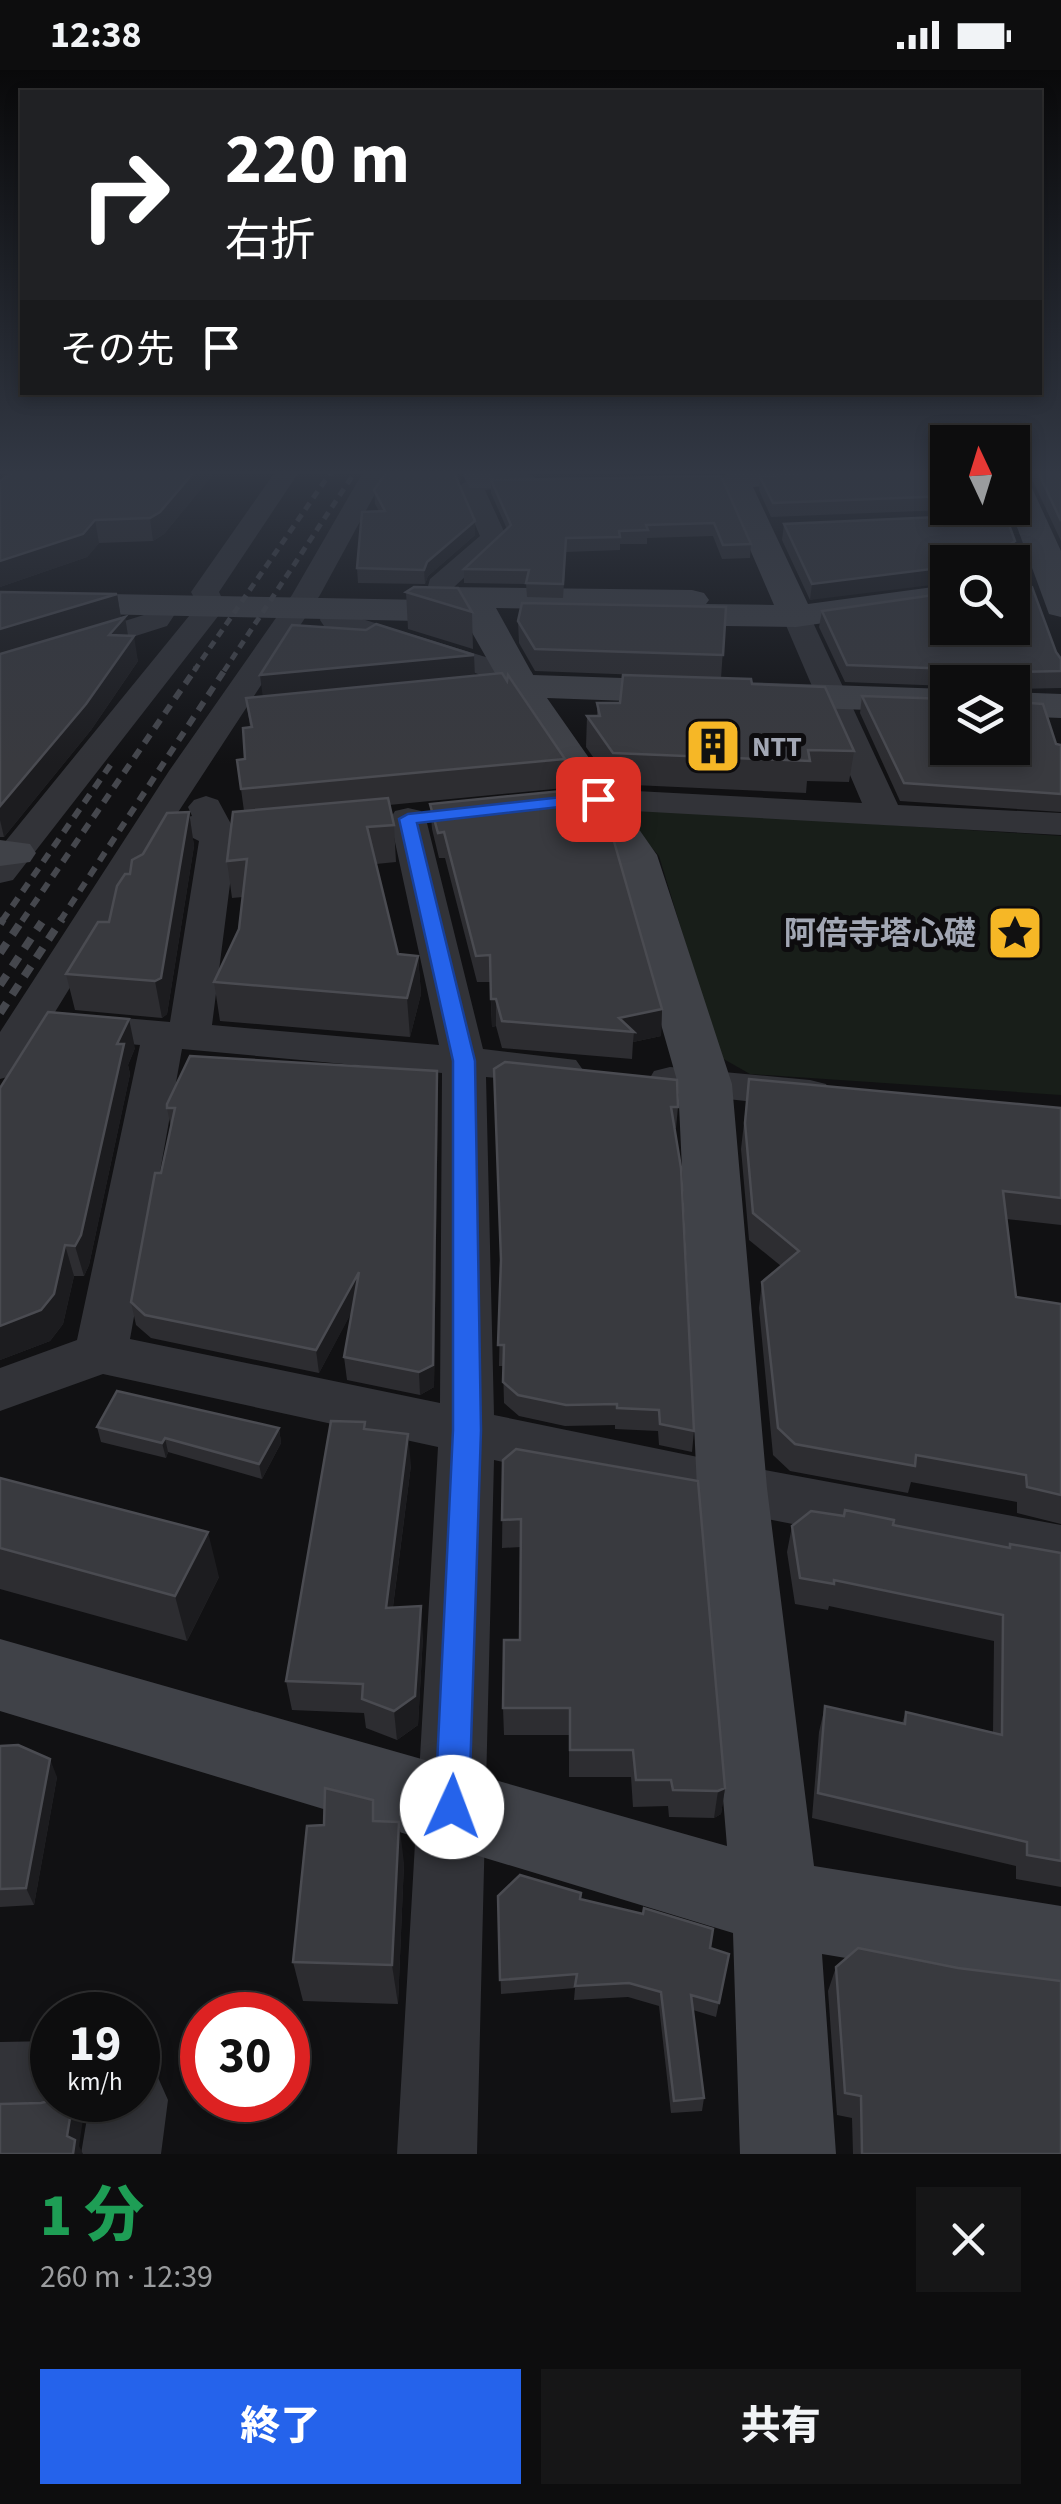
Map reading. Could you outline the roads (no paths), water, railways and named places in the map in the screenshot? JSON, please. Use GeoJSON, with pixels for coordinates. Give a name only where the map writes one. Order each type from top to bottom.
{"type":"FeatureCollection","features":[{"type":"Feature","properties":{"kind":"street"},"geometry":{"type":"LineString","coordinates":[[5,859],[208,599],[227,569]]}},
{"type":"Feature","properties":{"kind":"street"},"geometry":{"type":"LineString","coordinates":[[0,1065],[218,723],[312,603],[328,569]]}},
{"type":"Feature","properties":{"kind":"street"},"geometry":{"type":"LineString","coordinates":[[440,597],[440,585],[458,569]]}},
{"type":"Feature","properties":{"kind":"street"},"geometry":{"type":"LineString","coordinates":[[781,569],[793,609],[885,815]]}},
{"type":"Feature","properties":{"kind":"street"},"geometry":{"type":"LineString","coordinates":[[1030,575],[1056,579]]}},
{"type":"Feature","properties":{"kind":"street"},"geometry":{"type":"LineString","coordinates":[[1030,583],[1056,579]]}},
{"type":"Feature","properties":{"kind":"street"},"geometry":{"type":"LineString","coordinates":[[312,603],[440,597],[793,609],[930,583]]}},
{"type":"Feature","properties":{"kind":"street"},"geometry":{"type":"LineString","coordinates":[[0,589],[478,612],[793,609],[930,597]]}},
{"type":"Feature","properties":{"kind":"street"},"geometry":{"type":"LineString","coordinates":[[0,602],[167,605],[208,599]]}},
{"type":"Feature","properties":{"kind":"street"},"geometry":{"type":"LineString","coordinates":[[312,603],[334,620],[503,685],[531,703],[635,855],[705,1084],[732,1488],[775,1903],[788,2154]]}},
{"type":"Feature","properties":{"kind":"street"},"geometry":{"type":"LineString","coordinates":[[0,670],[157,620],[167,605]]}},
{"type":"Feature","properties":{"kind":"street"},"geometry":{"type":"LineString","coordinates":[[478,612],[503,685]]}},
{"type":"Feature","properties":{"kind":"street"},"geometry":{"type":"LineString","coordinates":[[503,685],[930,700]]}},
{"type":"Feature","properties":{"kind":"street"},"geometry":{"type":"LineString","coordinates":[[1030,705],[1061,706]]}},
{"type":"Feature","properties":{"kind":"street"},"geometry":{"type":"LineString","coordinates":[[218,723],[262,712]]}},
{"type":"Feature","properties":{"kind":"street"},"geometry":{"type":"LineString","coordinates":[[101,1352],[176,1035],[218,836],[205,804],[218,723]]}},
{"type":"Feature","properties":{"kind":"street"},"geometry":{"type":"LineString","coordinates":[[522,807],[598,799],[1061,824]]}},
{"type":"Feature","properties":{"kind":"street"},"geometry":{"type":"LineString","coordinates":[[408,819],[464,1061],[467,1430],[436,2154]]}},
{"type":"Feature","properties":{"kind":"street"},"geometry":{"type":"LineString","coordinates":[[145,836],[194,826],[218,836],[332,826]]}},
{"type":"Feature","properties":{"kind":"street"},"geometry":{"type":"LineString","coordinates":[[27,1022],[844,1096]]}},
{"type":"Feature","properties":{"kind":"street"},"geometry":{"type":"LineString","coordinates":[[0,1390],[101,1352],[732,1488],[1061,1552]]}},
{"type":"Feature","properties":{"kind":"street"},"geometry":{"type":"LineString","coordinates":[[0,1675],[775,1903],[1061,1950]]}},
{"type":"Feature","properties":{"kind":"street"},"geometry":{"type":"LineString","coordinates":[[0,2080],[30,2079]]}},
{"type":"Feature","properties":{"kind":"street"},"geometry":{"type":"LineString","coordinates":[[121,2154],[126,2122]]}},
{"type":"Feature","properties":{"kind":"railway"},"geometry":{"type":"LineString","coordinates":[[194,671],[264,569]]}},
{"type":"Feature","properties":{"kind":"railway"},"geometry":{"type":"LineString","coordinates":[[224,671],[291,569]]}},
{"type":"Feature","properties":{"kind":"railway"},"geometry":{"type":"LineString","coordinates":[[22,921],[196,668]]}},
{"type":"Feature","properties":{"kind":"railway"},"geometry":{"type":"LineString","coordinates":[[60,921],[226,668]]}},
{"type":"Feature","properties":{"kind":"railway"},"geometry":{"type":"LineString","coordinates":[[2,921],[111,764]]}},
{"type":"Feature","properties":{"kind":"railway"},"geometry":{"type":"LineString","coordinates":[[0,924],[3,919]]}},
{"type":"Feature","properties":{"kind":"railway"},"geometry":{"type":"LineString","coordinates":[[0,953],[23,919]]}},
{"type":"Feature","properties":{"kind":"railway"},"geometry":{"type":"LineString","coordinates":[[0,1013],[62,919]]}},
{"type":"Feature","properties":{"kind":"railway"},"geometry":{"type":"LineString","coordinates":[[0,985],[42,922]]}},
{"type":"Feature","properties":{"kind":"place","name":"NTT"},"geometry":{"type":"Point","coordinates":[713,746]}},
{"type":"Feature","properties":{"kind":"place","name":"阿倍寺塔心礎"},"geometry":{"type":"Point","coordinates":[1015,933]}}]}
